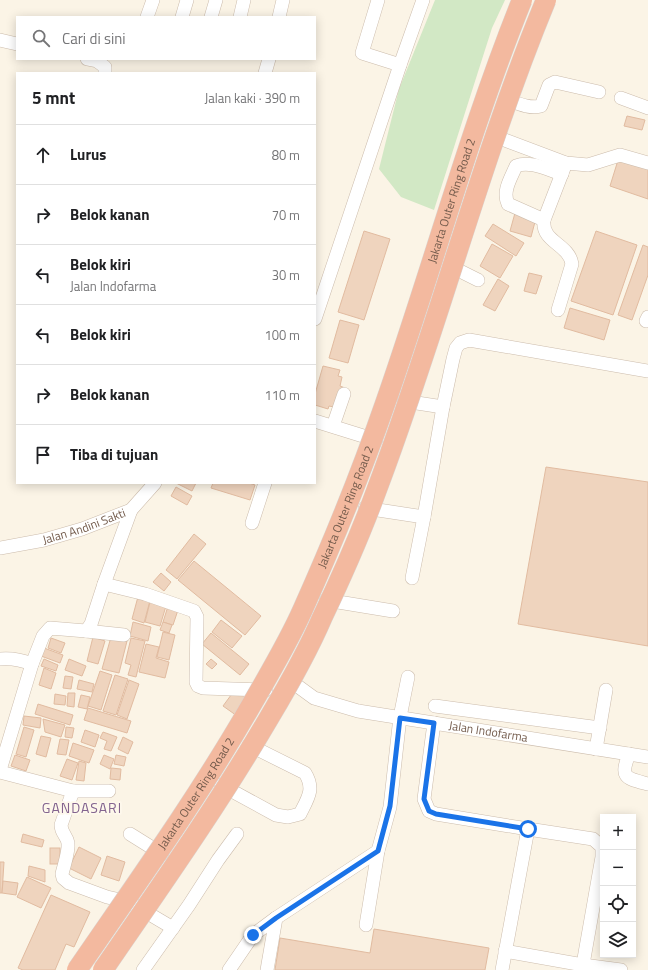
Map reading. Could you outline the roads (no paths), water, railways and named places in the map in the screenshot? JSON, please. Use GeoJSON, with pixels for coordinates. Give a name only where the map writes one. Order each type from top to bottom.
{"type":"FeatureCollection","features":[{"type":"Feature","properties":{"kind":"highway","name":"Jakarta Outer Ring Road 2"},"geometry":{"type":"LineString","coordinates":[[77,970],[179,822],[229,744],[267,678],[302,612],[360,476],[386,402],[483,106],[522,0]]}},
{"type":"Feature","properties":{"kind":"highway","name":"Jakarta Outer Ring Road 2"},"geometry":{"type":"LineString","coordinates":[[103,970],[197,834],[248,755],[286,689],[321,622],[377,490],[406,409],[528,42],[546,0]]}},
{"type":"Feature","properties":{"kind":"street"},"geometry":{"type":"LineString","coordinates":[[148,16],[153,0]]}},
{"type":"Feature","properties":{"kind":"street"},"geometry":{"type":"LineString","coordinates":[[182,16],[187,0]]}},
{"type":"Feature","properties":{"kind":"street"},"geometry":{"type":"LineString","coordinates":[[212,16],[216,0]]}},
{"type":"Feature","properties":{"kind":"street"},"geometry":{"type":"LineString","coordinates":[[240,16],[244,0]]}},
{"type":"Feature","properties":{"kind":"street"},"geometry":{"type":"LineString","coordinates":[[279,16],[283,0]]}},
{"type":"Feature","properties":{"kind":"street"},"geometry":{"type":"LineString","coordinates":[[378,0],[362,53],[400,65]]}},
{"type":"Feature","properties":{"kind":"street"},"geometry":{"type":"LineString","coordinates":[[316,316],[423,0]]}},
{"type":"Feature","properties":{"kind":"street"},"geometry":{"type":"LineString","coordinates":[[0,40],[16,44]]}},
{"type":"Feature","properties":{"kind":"street"},"geometry":{"type":"LineString","coordinates":[[91,60],[102,63],[105,67],[105,72]]}},
{"type":"Feature","properties":{"kind":"street"},"geometry":{"type":"LineString","coordinates":[[265,72],[269,60]]}},
{"type":"Feature","properties":{"kind":"street"},"geometry":{"type":"LineString","coordinates":[[506,99],[536,108],[541,106],[549,85],[556,82],[599,92]]}},
{"type":"Feature","properties":{"kind":"street"},"geometry":{"type":"LineString","coordinates":[[621,98],[648,108]]}},
{"type":"Feature","properties":{"kind":"street"},"geometry":{"type":"LineString","coordinates":[[494,136],[564,169]]}},
{"type":"Feature","properties":{"kind":"street"},"geometry":{"type":"LineString","coordinates":[[544,220],[508,204],[505,198],[506,189],[516,166],[522,163],[564,169],[588,165],[620,156],[648,163]]}},
{"type":"Feature","properties":{"kind":"street"},"geometry":{"type":"LineString","coordinates":[[558,310],[572,264],[569,255],[546,234],[543,227],[544,220],[564,169]]}},
{"type":"Feature","properties":{"kind":"street"},"geometry":{"type":"LineString","coordinates":[[450,266],[478,280]]}},
{"type":"Feature","properties":{"kind":"street"},"geometry":{"type":"LineString","coordinates":[[412,578],[443,407],[456,348],[460,343],[469,340],[648,371]]}},
{"type":"Feature","properties":{"kind":"street"},"geometry":{"type":"LineString","coordinates":[[333,426],[344,394]]}},
{"type":"Feature","properties":{"kind":"street"},"geometry":{"type":"LineString","coordinates":[[404,401],[443,407]]}},
{"type":"Feature","properties":{"kind":"street"},"geometry":{"type":"LineString","coordinates":[[316,421],[376,440]]}},
{"type":"Feature","properties":{"kind":"street","name":"Jalan Andini Sakti"},"geometry":{"type":"LineString","coordinates":[[0,548],[44,540],[74,532],[131,510],[154,484]]}},
{"type":"Feature","properties":{"kind":"street"},"geometry":{"type":"LineString","coordinates":[[252,523],[265,484]]}},
{"type":"Feature","properties":{"kind":"street"},"geometry":{"type":"LineString","coordinates":[[365,508],[424,517]]}},
{"type":"Feature","properties":{"kind":"street"},"geometry":{"type":"LineString","coordinates":[[86,631],[91,624],[131,510]]}},
{"type":"Feature","properties":{"kind":"street"},"geometry":{"type":"LineString","coordinates":[[104,584],[145,594],[194,611],[197,617],[196,682],[198,686],[203,688],[266,690]]}},
{"type":"Feature","properties":{"kind":"street"},"geometry":{"type":"LineString","coordinates":[[326,600],[393,611]]}},
{"type":"Feature","properties":{"kind":"street"},"geometry":{"type":"LineString","coordinates":[[109,791],[73,791],[0,771],[32,664],[43,636],[50,628],[124,634]]}},
{"type":"Feature","properties":{"kind":"street"},"geometry":{"type":"LineString","coordinates":[[0,659],[5,658],[32,664]]}},
{"type":"Feature","properties":{"kind":"street"},"geometry":{"type":"LineString","coordinates":[[366,925],[378,851],[390,806],[400,718],[408,677]]}},
{"type":"Feature","properties":{"kind":"street","name":"Jalan Indofarma"},"geometry":{"type":"LineString","coordinates":[[288,679],[314,698],[358,711],[648,757]]}},
{"type":"Feature","properties":{"kind":"street"},"geometry":{"type":"LineString","coordinates":[[596,749],[606,690]]}},
{"type":"Feature","properties":{"kind":"street"},"geometry":{"type":"LineString","coordinates":[[435,706],[600,728]]}},
{"type":"Feature","properties":{"kind":"street"},"geometry":{"type":"LineString","coordinates":[[434,723],[424,799],[429,811],[436,814],[593,839],[602,847],[602,857],[583,967]]}},
{"type":"Feature","properties":{"kind":"street"},"geometry":{"type":"LineString","coordinates":[[221,785],[276,815],[288,817],[300,814],[309,797],[311,787],[309,779],[305,773],[249,745]]}},
{"type":"Feature","properties":{"kind":"street"},"geometry":{"type":"LineString","coordinates":[[629,754],[624,771],[627,777],[648,784]]}},
{"type":"Feature","properties":{"kind":"street"},"geometry":{"type":"LineString","coordinates":[[73,791],[61,825],[61,830],[68,842],[62,874],[63,878],[69,883],[107,897],[129,902],[140,907],[173,928]]}},
{"type":"Feature","properties":{"kind":"street"},"geometry":{"type":"LineString","coordinates":[[502,970],[528,829]]}},
{"type":"Feature","properties":{"kind":"street"},"geometry":{"type":"LineString","coordinates":[[130,834],[162,854]]}},
{"type":"Feature","properties":{"kind":"street"},"geometry":{"type":"LineString","coordinates":[[143,970],[237,834]]}},
{"type":"Feature","properties":{"kind":"street"},"geometry":{"type":"LineString","coordinates":[[229,970],[253,935],[276,918],[378,851]]}},
{"type":"Feature","properties":{"kind":"street"},"geometry":{"type":"LineString","coordinates":[[267,970],[276,918]]}},
{"type":"Feature","properties":{"kind":"street"},"geometry":{"type":"LineString","coordinates":[[505,951],[583,967],[621,970]]}},
{"type":"Feature","properties":{"kind":"district","name":"GANDASARI"},"geometry":{"type":"Point","coordinates":[82,808]}}]}
